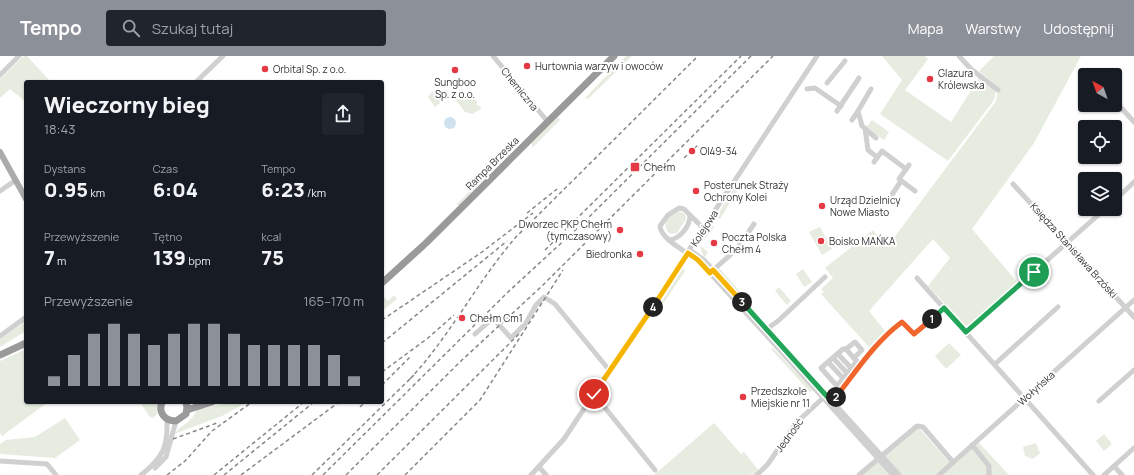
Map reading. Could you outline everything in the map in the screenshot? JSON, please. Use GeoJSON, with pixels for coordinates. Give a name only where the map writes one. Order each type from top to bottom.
{"type":"FeatureCollection","features":[{"type":"Feature","properties":{"kind":"highway","name":"Rampa Brzeska"},"geometry":{"type":"LineString","coordinates":[[384,282],[426,244],[614,56]]}},
{"type":"Feature","properties":{"kind":"highway"},"geometry":{"type":"LineString","coordinates":[[0,355],[24,344]]}},
{"type":"Feature","properties":{"kind":"highway"},"geometry":{"type":"LineString","coordinates":[[161,404],[162,413],[167,419],[176,421],[183,417],[187,410],[186,404]]}},
{"type":"Feature","properties":{"kind":"highway"},"geometry":{"type":"LineString","coordinates":[[187,410],[206,404]]}},
{"type":"Feature","properties":{"kind":"main road"},"geometry":{"type":"LineString","coordinates":[[0,152],[24,194]]}},
{"type":"Feature","properties":{"kind":"street"},"geometry":{"type":"LineString","coordinates":[[0,75],[19,56]]}},
{"type":"Feature","properties":{"kind":"street"},"geometry":{"type":"LineString","coordinates":[[198,80],[223,56]]}},
{"type":"Feature","properties":{"kind":"street","name":"Chemiczna"},"geometry":{"type":"LineString","coordinates":[[493,56],[548,122]]}},
{"type":"Feature","properties":{"kind":"street","name":"Kolejowa"},"geometry":{"type":"LineString","coordinates":[[531,475],[558,448],[689,252],[817,56]]}},
{"type":"Feature","properties":{"kind":"street"},"geometry":{"type":"LineString","coordinates":[[959,56],[971,69],[998,90]]}},
{"type":"Feature","properties":{"kind":"street"},"geometry":{"type":"LineString","coordinates":[[827,83],[845,61]]}},
{"type":"Feature","properties":{"kind":"street"},"geometry":{"type":"LineString","coordinates":[[807,89],[815,88],[839,108],[859,78]]}},
{"type":"Feature","properties":{"kind":"street"},"geometry":{"type":"LineString","coordinates":[[852,120],[871,89]]}},
{"type":"Feature","properties":{"kind":"street"},"geometry":{"type":"LineString","coordinates":[[1122,108],[1134,120]]}},
{"type":"Feature","properties":{"kind":"street"},"geometry":{"type":"LineString","coordinates":[[858,111],[862,126],[876,138]]}},
{"type":"Feature","properties":{"kind":"street"},"geometry":{"type":"LineString","coordinates":[[865,129],[868,150],[876,159],[882,151],[908,167],[899,179],[901,181],[891,196]]}},
{"type":"Feature","properties":{"kind":"street"},"geometry":{"type":"LineString","coordinates":[[0,191],[16,180]]}},
{"type":"Feature","properties":{"kind":"street"},"geometry":{"type":"LineString","coordinates":[[901,181],[915,191]]}},
{"type":"Feature","properties":{"kind":"street"},"geometry":{"type":"LineString","coordinates":[[1122,193],[1134,182]]}},
{"type":"Feature","properties":{"kind":"street","name":"Księdza Stanisława Brzóski"},"geometry":{"type":"LineString","coordinates":[[1013,184],[1134,316]]}},
{"type":"Feature","properties":{"kind":"street"},"geometry":{"type":"LineString","coordinates":[[704,229],[684,209],[678,208],[665,218],[661,229],[670,240],[689,252],[712,271],[823,398],[831,403]]}},
{"type":"Feature","properties":{"kind":"street"},"geometry":{"type":"LineString","coordinates":[[670,240],[677,238],[680,235],[689,222],[690,215]]}},
{"type":"Feature","properties":{"kind":"street"},"geometry":{"type":"LineString","coordinates":[[966,332],[1097,216]]}},
{"type":"Feature","properties":{"kind":"street"},"geometry":{"type":"LineString","coordinates":[[712,271],[738,248],[754,224]]}},
{"type":"Feature","properties":{"kind":"street"},"geometry":{"type":"LineString","coordinates":[[764,330],[778,321],[824,277]]}},
{"type":"Feature","properties":{"kind":"street"},"geometry":{"type":"LineString","coordinates":[[917,278],[1093,475]]}},
{"type":"Feature","properties":{"kind":"street"},"geometry":{"type":"LineString","coordinates":[[475,334],[493,318],[511,338],[526,323],[536,305],[544,297],[555,304],[610,371]]}},
{"type":"Feature","properties":{"kind":"street","name":"Wołyńska"},"geometry":{"type":"LineString","coordinates":[[938,475],[945,473],[953,462],[1134,300]]}},
{"type":"Feature","properties":{"kind":"street"},"geometry":{"type":"LineString","coordinates":[[995,364],[1058,307]]}},
{"type":"Feature","properties":{"kind":"street"},"geometry":{"type":"LineString","coordinates":[[831,403],[857,361],[862,350],[855,342],[846,349],[843,349],[821,368],[837,386],[857,361],[902,322],[914,334],[944,308]]}},
{"type":"Feature","properties":{"kind":"street"},"geometry":{"type":"LineString","coordinates":[[0,336],[24,318]]}},
{"type":"Feature","properties":{"kind":"street"},"geometry":{"type":"LineString","coordinates":[[764,330],[831,403],[893,475]]}},
{"type":"Feature","properties":{"kind":"street"},"geometry":{"type":"LineString","coordinates":[[846,349],[857,361]]}},
{"type":"Feature","properties":{"kind":"street"},"geometry":{"type":"LineString","coordinates":[[838,354],[851,368]]}},
{"type":"Feature","properties":{"kind":"street"},"geometry":{"type":"LineString","coordinates":[[833,358],[847,373]]}},
{"type":"Feature","properties":{"kind":"street"},"geometry":{"type":"LineString","coordinates":[[828,362],[843,378]]}},
{"type":"Feature","properties":{"kind":"street"},"geometry":{"type":"LineString","coordinates":[[1099,401],[1134,370]]}},
{"type":"Feature","properties":{"kind":"street"},"geometry":{"type":"LineString","coordinates":[[594,394],[655,470]]}},
{"type":"Feature","properties":{"kind":"street","name":"Jedność"},"geometry":{"type":"LineString","coordinates":[[757,475],[768,464],[796,423],[823,398]]}},
{"type":"Feature","properties":{"kind":"street"},"geometry":{"type":"LineString","coordinates":[[142,475],[156,463],[163,453],[166,440],[167,419]]}},
{"type":"Feature","properties":{"kind":"street"},"geometry":{"type":"LineString","coordinates":[[147,475],[161,463],[166,456],[176,421]]}},
{"type":"Feature","properties":{"kind":"street"},"geometry":{"type":"LineString","coordinates":[[859,475],[879,457],[920,425],[953,462]]}},
{"type":"Feature","properties":{"kind":"street"},"geometry":{"type":"LineString","coordinates":[[972,445],[989,466],[989,475]]}},
{"type":"Feature","properties":{"kind":"street"},"geometry":{"type":"LineString","coordinates":[[1104,475],[1134,448]]}},
{"type":"Feature","properties":{"kind":"street"},"geometry":{"type":"LineString","coordinates":[[879,457],[899,475]]}},
{"type":"Feature","properties":{"kind":"street"},"geometry":{"type":"LineString","coordinates":[[0,461],[47,464],[56,475]]}},
{"type":"Feature","properties":{"kind":"street"},"geometry":{"type":"LineString","coordinates":[[1114,466],[1122,475]]}},
{"type":"Feature","properties":{"kind":"street"},"geometry":{"type":"LineString","coordinates":[[539,467],[546,475]]}},
{"type":"Feature","properties":{"kind":"shaded area"},"geometry":{"type":"Polygon","coordinates":[[[24,56],[27,56],[49,80],[24,80],[24,100],[10,89],[0,98],[0,79],[24,56]]]}},
{"type":"Feature","properties":{"kind":"shaded area"},"geometry":{"type":"Polygon","coordinates":[[[626,56],[632,56],[588,99],[585,98],[626,56]]]}},
{"type":"Feature","properties":{"kind":"shaded area"},"geometry":{"type":"Polygon","coordinates":[[[882,56],[925,56],[928,59],[905,90],[951,122],[979,78],[996,90],[994,100],[948,161],[880,114],[902,80],[882,56]]]}},
{"type":"Feature","properties":{"kind":"shaded area"},"geometry":{"type":"Polygon","coordinates":[[[994,56],[1081,56],[1034,143],[972,229],[1017,282],[967,327],[928,286],[950,258],[933,239],[869,311],[885,331],[869,347],[821,294],[824,292],[821,289],[833,278],[825,268],[873,230],[887,247],[996,101],[998,87],[979,71],[994,56]]]}},
{"type":"Feature","properties":{"kind":"shaded area"},"geometry":{"type":"Polygon","coordinates":[[[462,89],[477,101],[477,105],[480,106],[481,109],[472,114],[465,112],[453,96],[462,89]]]}},
{"type":"Feature","properties":{"kind":"shaded area"},"geometry":{"type":"Polygon","coordinates":[[[438,90],[449,96],[435,107],[428,97],[432,92],[438,90]]]}},
{"type":"Feature","properties":{"kind":"shaded area"},"geometry":{"type":"Polygon","coordinates":[[[558,117],[560,120],[532,148],[532,143],[558,117]]]}},
{"type":"Feature","properties":{"kind":"shaded area"},"geometry":{"type":"Polygon","coordinates":[[[872,120],[889,132],[884,140],[866,128],[872,120]]]}},
{"type":"Feature","properties":{"kind":"shaded area"},"geometry":{"type":"Polygon","coordinates":[[[512,149],[510,154],[459,205],[456,205],[512,149]]]}},
{"type":"Feature","properties":{"kind":"shaded area"},"geometry":{"type":"Polygon","coordinates":[[[737,183],[742,183],[720,219],[715,216],[720,211],[737,183]]]}},
{"type":"Feature","properties":{"kind":"shaded area"},"geometry":{"type":"Polygon","coordinates":[[[679,211],[685,214],[686,219],[677,233],[670,234],[666,227],[667,220],[675,212],[679,211]]]}},
{"type":"Feature","properties":{"kind":"shaded area"},"geometry":{"type":"Polygon","coordinates":[[[713,226],[714,227],[701,244],[703,236],[713,226]]]}},
{"type":"Feature","properties":{"kind":"shaded area","name":"Boisko MAŃKA"},"geometry":{"type":"Polygon","coordinates":[[[820,227],[832,249],[822,255],[809,232],[820,227]]]}},
{"type":"Feature","properties":{"kind":"shaded area"},"geometry":{"type":"Polygon","coordinates":[[[701,246],[708,252],[705,257],[702,253],[701,246]]]}},
{"type":"Feature","properties":{"kind":"shaded area"},"geometry":{"type":"Polygon","coordinates":[[[683,268],[685,271],[665,301],[659,306],[683,268]]]}},
{"type":"Feature","properties":{"kind":"shaded area"},"geometry":{"type":"Polygon","coordinates":[[[719,268],[750,303],[748,305],[718,271],[719,268]]]}},
{"type":"Feature","properties":{"kind":"shaded area"},"geometry":{"type":"Polygon","coordinates":[[[803,269],[812,282],[804,287],[796,274],[803,269]]]}},
{"type":"Feature","properties":{"kind":"shaded area"},"geometry":{"type":"Polygon","coordinates":[[[779,287],[791,301],[787,305],[775,291],[779,287]]]}},
{"type":"Feature","properties":{"kind":"shaded area"},"geometry":{"type":"Polygon","coordinates":[[[394,295],[397,299],[384,309],[384,297],[388,301],[394,295]]]}},
{"type":"Feature","properties":{"kind":"shaded area"},"geometry":{"type":"Polygon","coordinates":[[[24,321],[24,332],[0,347],[0,339],[24,321]]]}},
{"type":"Feature","properties":{"kind":"shaded area"},"geometry":{"type":"Polygon","coordinates":[[[949,343],[961,355],[946,369],[935,356],[949,343]]]}},
{"type":"Feature","properties":{"kind":"shaded area"},"geometry":{"type":"Polygon","coordinates":[[[773,348],[813,390],[810,392],[771,349],[773,348]]]}},
{"type":"Feature","properties":{"kind":"shaded area"},"geometry":{"type":"Polygon","coordinates":[[[24,350],[24,404],[45,404],[2,436],[0,433],[0,361],[24,350]]]}},
{"type":"Feature","properties":{"kind":"shaded area"},"geometry":{"type":"Polygon","coordinates":[[[141,404],[157,404],[158,409],[156,415],[152,418],[141,404]]]}},
{"type":"Feature","properties":{"kind":"shaded area"},"geometry":{"type":"Polygon","coordinates":[[[222,404],[244,404],[222,416],[174,434],[192,418],[197,410],[222,404]]]}},
{"type":"Feature","properties":{"kind":"shaded area"},"geometry":{"type":"Polygon","coordinates":[[[65,418],[80,440],[55,458],[0,454],[0,444],[6,440],[35,437],[65,418]]]}},
{"type":"Feature","properties":{"kind":"shaded area"},"geometry":{"type":"Polygon","coordinates":[[[714,423],[741,454],[744,452],[759,471],[754,475],[751,475],[756,470],[750,475],[654,475],[714,423]]]}},
{"type":"Feature","properties":{"kind":"shaded area"},"geometry":{"type":"Polygon","coordinates":[[[917,426],[951,464],[976,443],[979,443],[1009,475],[859,475],[917,426]]]}},
{"type":"Feature","properties":{"kind":"shaded area"},"geometry":{"type":"Polygon","coordinates":[[[1104,434],[1112,444],[1104,451],[1096,441],[1104,434]]]}},
{"type":"Feature","properties":{"kind":"shaded area"},"geometry":{"type":"Polygon","coordinates":[[[1036,443],[1040,453],[1033,459],[1025,456],[1023,447],[1036,443]]]}},
{"type":"Feature","properties":{"kind":"water"},"geometry":{"type":"Polygon","coordinates":[[[448,117],[452,117],[456,123],[452,129],[448,129],[444,125],[444,121],[448,117]]]}},
{"type":"Feature","properties":{"kind":"railway"},"geometry":{"type":"LineString","coordinates":[[410,379],[438,345],[489,272],[516,237],[698,56]]}},
{"type":"Feature","properties":{"kind":"railway"},"geometry":{"type":"LineString","coordinates":[[545,250],[741,56]]}},
{"type":"Feature","properties":{"kind":"railway"},"geometry":{"type":"LineString","coordinates":[[323,475],[508,292],[583,223],[751,56]]}},
{"type":"Feature","properties":{"kind":"railway"},"geometry":{"type":"LineString","coordinates":[[346,475],[462,360],[542,286],[773,56]]}},
{"type":"Feature","properties":{"kind":"railway"},"geometry":{"type":"LineString","coordinates":[[684,158],[698,145]]}},
{"type":"Feature","properties":{"kind":"railway"},"geometry":{"type":"LineString","coordinates":[[527,213],[557,189]]}},
{"type":"Feature","properties":{"kind":"railway"},"geometry":{"type":"LineString","coordinates":[[384,319],[482,252],[533,213]]}},
{"type":"Feature","properties":{"kind":"railway"},"geometry":{"type":"LineString","coordinates":[[384,341],[507,241]]}},
{"type":"Feature","properties":{"kind":"railway"},"geometry":{"type":"LineString","coordinates":[[405,475],[480,400],[563,270]]}},
{"type":"Feature","properties":{"kind":"railway"},"geometry":{"type":"LineString","coordinates":[[384,371],[428,338],[454,315]]}},
{"type":"Feature","properties":{"kind":"railway"},"geometry":{"type":"LineString","coordinates":[[377,475],[520,333]]}},
{"type":"Feature","properties":{"kind":"railway"},"geometry":{"type":"LineString","coordinates":[[384,383],[410,357]]}},
{"type":"Feature","properties":{"kind":"railway"},"geometry":{"type":"LineString","coordinates":[[312,475],[414,375]]}},
{"type":"Feature","properties":{"kind":"railway"},"geometry":{"type":"LineString","coordinates":[[167,475],[185,461],[212,431],[249,404]]}},
{"type":"Feature","properties":{"kind":"railway"},"geometry":{"type":"LineString","coordinates":[[214,475],[302,404]]}},
{"type":"Feature","properties":{"kind":"railway"},"geometry":{"type":"LineString","coordinates":[[224,475],[312,404]]}},
{"type":"Feature","properties":{"kind":"railway"},"geometry":{"type":"LineString","coordinates":[[241,475],[336,404]]}},
{"type":"Feature","properties":{"kind":"railway"},"geometry":{"type":"LineString","coordinates":[[360,407],[363,404]]}},
{"type":"Feature","properties":{"kind":"railway"},"geometry":{"type":"LineString","coordinates":[[173,439],[217,423]]}},
{"type":"Feature","properties":{"kind":"place","name":"Hurtownia warzyw i owoców"},"geometry":{"type":"Point","coordinates":[527,66]}},
{"type":"Feature","properties":{"kind":"place","name":"Orbital Sp. z o.o."},"geometry":{"type":"Point","coordinates":[265,69]}},
{"type":"Feature","properties":{"kind":"place","name":"Sungboo Sp. z o.o."},"geometry":{"type":"Point","coordinates":[455,70]}},
{"type":"Feature","properties":{"kind":"place","name":"Glazura Królewska"},"geometry":{"type":"Point","coordinates":[930,79]}},
{"type":"Feature","properties":{"kind":"place","name":"Ol49-34"},"geometry":{"type":"Point","coordinates":[692,151]}},
{"type":"Feature","properties":{"kind":"place","name":"Chełm"},"geometry":{"type":"Point","coordinates":[635,167]}},
{"type":"Feature","properties":{"kind":"place","name":"Posterunek Straży Ochrony Kolei"},"geometry":{"type":"Point","coordinates":[696,191]}},
{"type":"Feature","properties":{"kind":"place","name":"Urząd Dzielnicy Nowe Miasto"},"geometry":{"type":"Point","coordinates":[822,206]}},
{"type":"Feature","properties":{"kind":"place","name":"Dworzec PKP Chełm (tymczasowy)"},"geometry":{"type":"Point","coordinates":[620,230]}},
{"type":"Feature","properties":{"kind":"place","name":"Boisko MAŃKA"},"geometry":{"type":"Point","coordinates":[821,241]}},
{"type":"Feature","properties":{"kind":"place","name":"Poczta Polska Chełm 4"},"geometry":{"type":"Point","coordinates":[714,243]}},
{"type":"Feature","properties":{"kind":"place","name":"Biedronka"},"geometry":{"type":"Point","coordinates":[640,254]}},
{"type":"Feature","properties":{"kind":"place","name":"Chełm Cm1"},"geometry":{"type":"Point","coordinates":[462,318]}},
{"type":"Feature","properties":{"kind":"place","name":"Przedszkole Miejskie nr 11"},"geometry":{"type":"Point","coordinates":[743,397]}},
{"type":"Feature","properties":{"kind":"route"},"geometry":{"type":"LineString","coordinates":[[594,394],[688,253],[698,260],[710,273],[713,270],[832,402],[880,341],[902,322],[914,334],[944,308],[966,332],[1034,272]]}}]}
